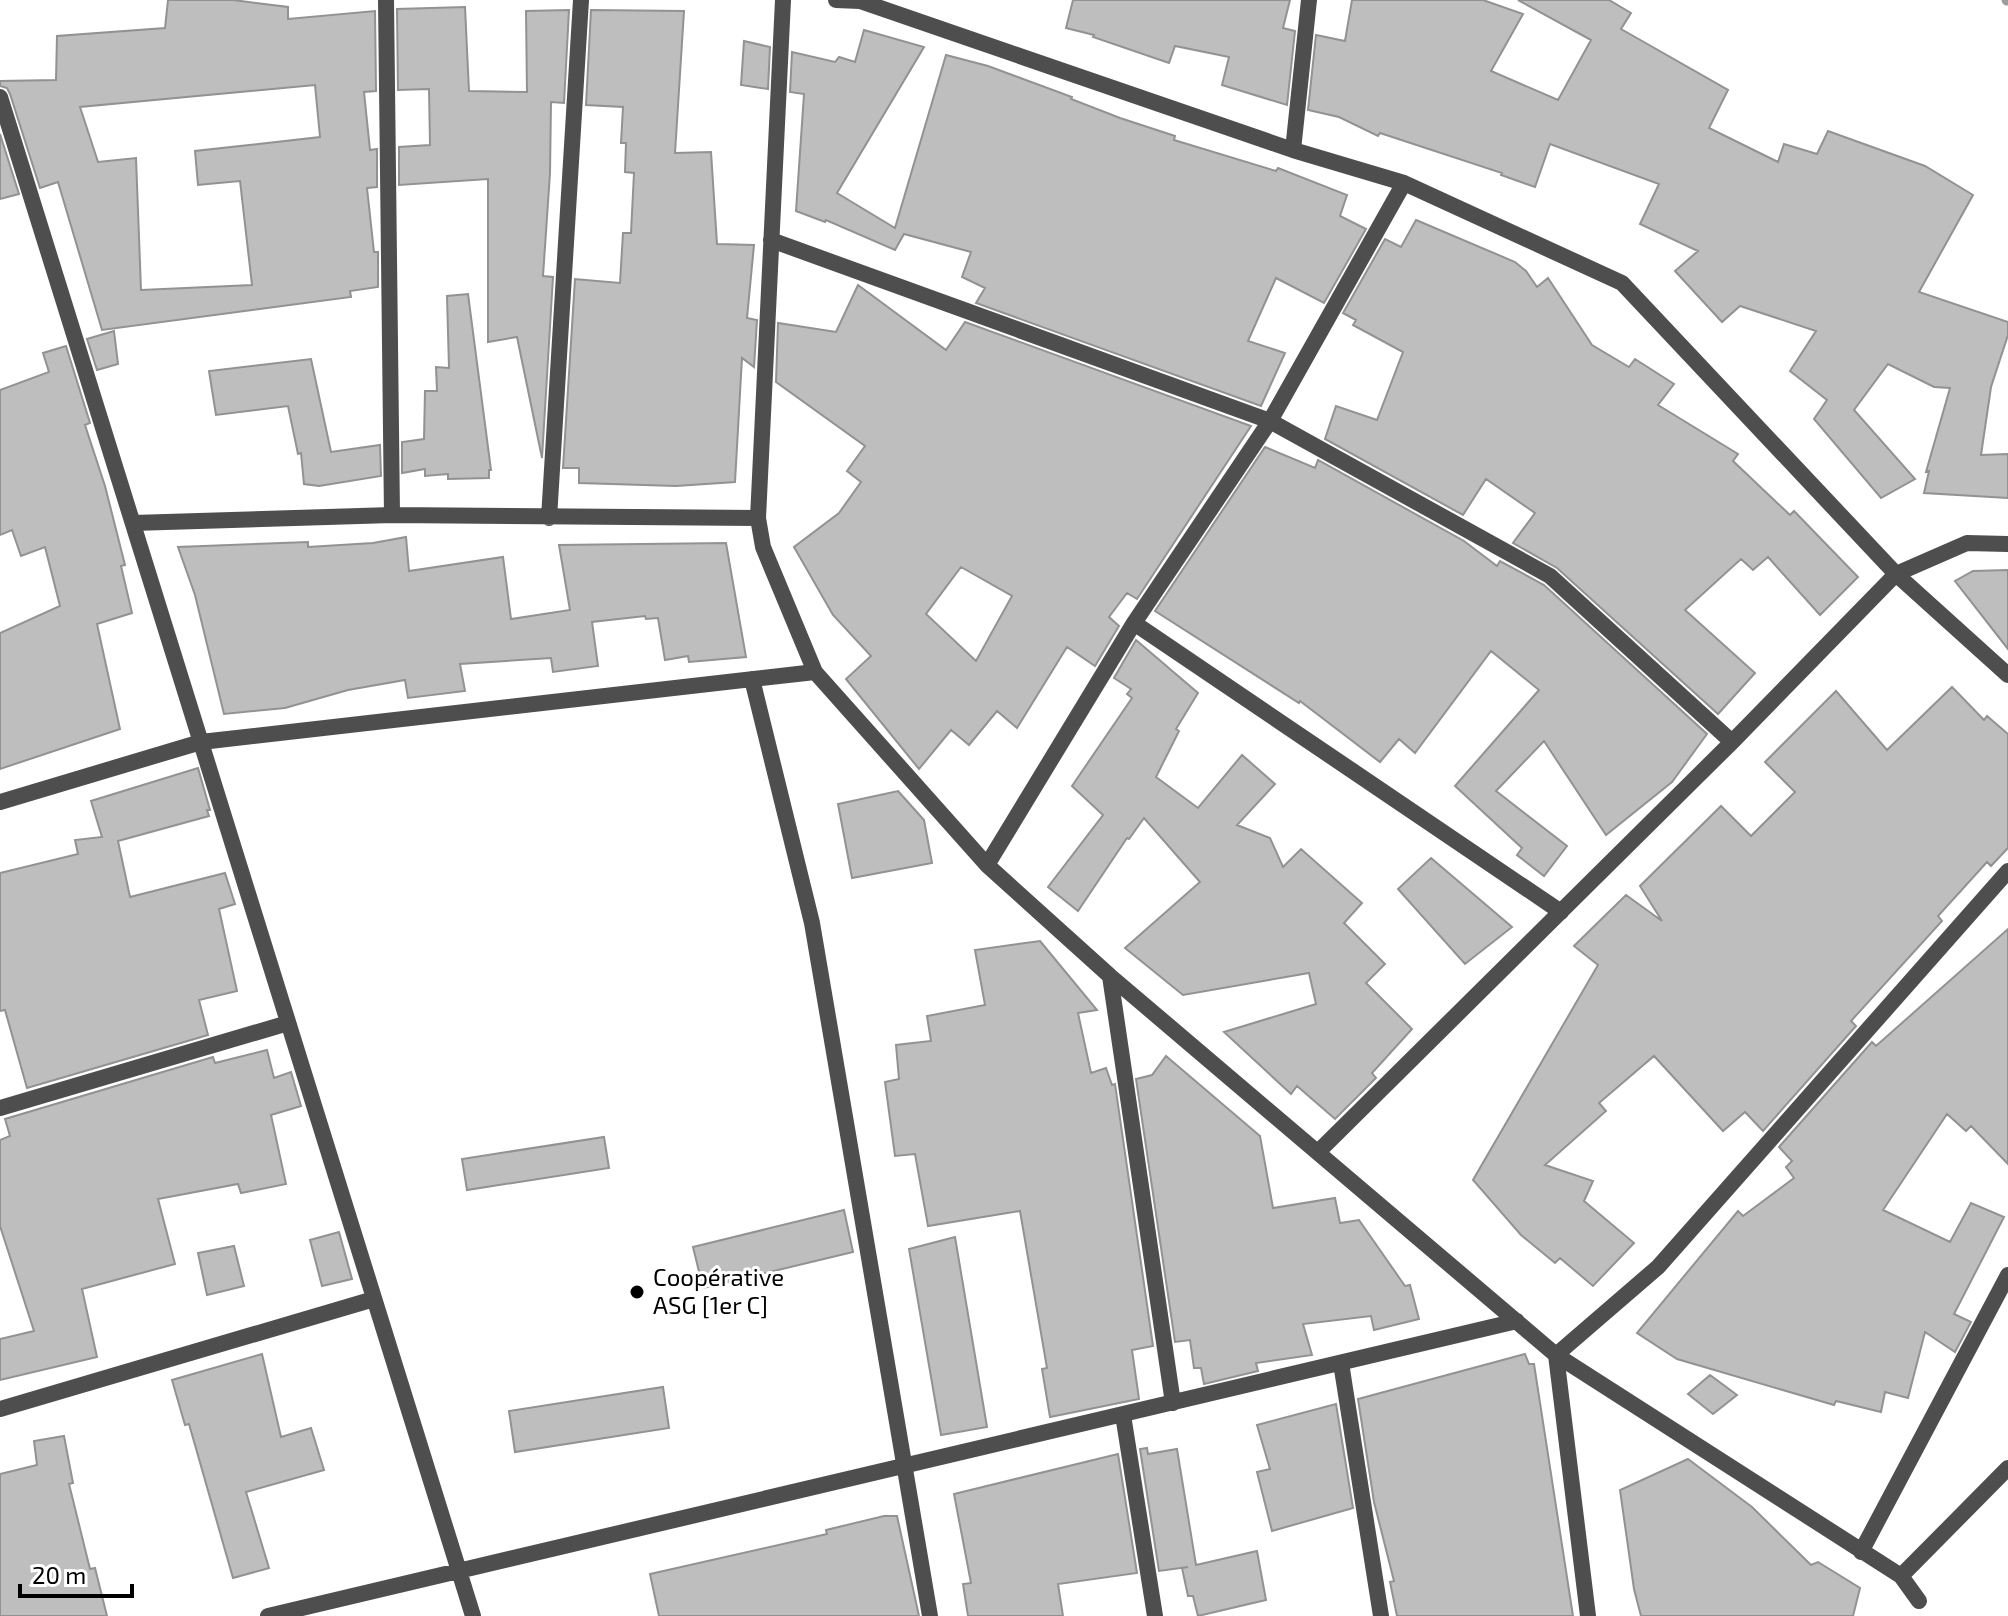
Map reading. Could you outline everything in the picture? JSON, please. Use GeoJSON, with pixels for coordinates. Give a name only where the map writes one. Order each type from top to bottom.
{"type":"FeatureCollection","features":[{"type":"Feature","properties":{"kind":"street"},"geometry":{"type":"LineString","coordinates":[[386,0],[392,515]]}},
{"type":"Feature","properties":{"kind":"street"},"geometry":{"type":"LineString","coordinates":[[549,518],[581,0]]}},
{"type":"Feature","properties":{"kind":"street"},"geometry":{"type":"LineString","coordinates":[[783,0],[758,518],[763,547],[815,672],[987,865],[1110,976],[1556,1355],[1901,1576],[1919,1601]]}},
{"type":"Feature","properties":{"kind":"street"},"geometry":{"type":"LineString","coordinates":[[836,0],[860,1],[1293,150],[1404,183],[1622,283],[1896,574],[2008,675]]}},
{"type":"Feature","properties":{"kind":"street"},"geometry":{"type":"LineString","coordinates":[[1293,150],[1309,0]]}},
{"type":"Feature","properties":{"kind":"street"},"geometry":{"type":"LineString","coordinates":[[0,97],[473,1616]]}},
{"type":"Feature","properties":{"kind":"street"},"geometry":{"type":"LineString","coordinates":[[987,865],[1134,623],[1270,421],[1404,183]]}},
{"type":"Feature","properties":{"kind":"street"},"geometry":{"type":"LineString","coordinates":[[771,240],[1270,421],[1550,576],[1732,742]]}},
{"type":"Feature","properties":{"kind":"street"},"geometry":{"type":"LineString","coordinates":[[133,523],[392,515],[758,518]]}},
{"type":"Feature","properties":{"kind":"street"},"geometry":{"type":"LineString","coordinates":[[1318,1152],[1732,742],[1896,574],[1967,543],[2008,544]]}},
{"type":"Feature","properties":{"kind":"street"},"geometry":{"type":"LineString","coordinates":[[1134,623],[1561,912]]}},
{"type":"Feature","properties":{"kind":"street"},"geometry":{"type":"LineString","coordinates":[[0,802],[201,742],[815,672]]}},
{"type":"Feature","properties":{"kind":"street"},"geometry":{"type":"LineString","coordinates":[[752,679],[812,923],[907,1466],[930,1616]]}},
{"type":"Feature","properties":{"kind":"street"},"geometry":{"type":"LineString","coordinates":[[1556,1355],[1658,1267],[2008,871]]}},
{"type":"Feature","properties":{"kind":"street"},"geometry":{"type":"LineString","coordinates":[[1110,976],[1173,1403]]}},
{"type":"Feature","properties":{"kind":"street"},"geometry":{"type":"LineString","coordinates":[[0,1108],[288,1023]]}},
{"type":"Feature","properties":{"kind":"street"},"geometry":{"type":"LineString","coordinates":[[1861,1552],[2008,1275]]}},
{"type":"Feature","properties":{"kind":"street"},"geometry":{"type":"LineString","coordinates":[[0,1409],[374,1299]]}},
{"type":"Feature","properties":{"kind":"street"},"geometry":{"type":"LineString","coordinates":[[268,1616],[1517,1321]]}},
{"type":"Feature","properties":{"kind":"street"},"geometry":{"type":"LineString","coordinates":[[1556,1355],[1588,1616]]}},
{"type":"Feature","properties":{"kind":"street"},"geometry":{"type":"LineString","coordinates":[[1341,1363],[1381,1616]]}},
{"type":"Feature","properties":{"kind":"street"},"geometry":{"type":"LineString","coordinates":[[1123,1415],[1155,1616]]}},
{"type":"Feature","properties":{"kind":"street"},"geometry":{"type":"LineString","coordinates":[[1901,1576],[2008,1468]]}},
{"type":"Feature","properties":{"kind":"building"},"geometry":{"type":"Polygon","coordinates":[[[168,0],[233,0],[288,7],[288,19],[375,11],[376,91],[364,92],[370,150],[377,149],[377,187],[367,188],[374,252],[378,252],[378,287],[350,291],[351,297],[102,330],[58,182],[40,188],[10,94],[7,88],[0,86],[0,81],[56,80],[57,36],[165,28],[168,0]],[[315,85],[80,107],[98,162],[136,158],[141,290],[252,285],[240,181],[198,185],[195,151],[320,137],[315,85]]]}},
{"type":"Feature","properties":{"kind":"building"},"geometry":{"type":"Polygon","coordinates":[[[1073,0],[1290,0],[1283,28],[1295,31],[1287,105],[1222,85],[1229,57],[1175,46],[1169,63],[1066,28],[1073,0]]]}},
{"type":"Feature","properties":{"kind":"building"},"geometry":{"type":"Polygon","coordinates":[[[1352,0],[1483,0],[1523,14],[1491,71],[1558,100],[1591,40],[1518,0],[1609,0],[1631,13],[1621,29],[1728,90],[1709,128],[1778,162],[1784,144],[1817,154],[1828,131],[1925,166],[1973,195],[1919,292],[2008,322],[2008,335],[1991,387],[1981,455],[2008,454],[2008,498],[1924,493],[1929,471],[1926,472],[1950,388],[1934,387],[1888,364],[1854,410],[1915,479],[1881,498],[1814,419],[1827,400],[1790,371],[1816,331],[1740,306],[1722,322],[1675,271],[1698,251],[1640,224],[1659,184],[1550,144],[1535,187],[1380,133],[1378,136],[1339,117],[1308,110],[1316,35],[1345,41],[1352,0]]]}},
{"type":"Feature","properties":{"kind":"building"},"geometry":{"type":"Polygon","coordinates":[[[465,7],[469,91],[527,92],[526,11],[569,10],[564,103],[551,102],[543,276],[553,277],[542,458],[517,337],[488,342],[488,179],[399,185],[399,147],[430,145],[429,89],[398,90],[397,9],[465,7]]]}},
{"type":"Feature","properties":{"kind":"building"},"geometry":{"type":"Polygon","coordinates":[[[591,10],[684,11],[675,153],[711,152],[717,244],[754,245],[747,318],[757,320],[754,367],[742,358],[735,482],[676,486],[579,483],[579,468],[563,468],[575,279],[620,283],[623,233],[631,233],[634,173],[625,172],[626,143],[621,143],[623,107],[586,105],[591,10]]]}},
{"type":"Feature","properties":{"kind":"building"},"geometry":{"type":"Polygon","coordinates":[[[864,30],[924,47],[837,193],[895,228],[946,55],[988,66],[1072,97],[1120,118],[1175,136],[1174,140],[1276,171],[1278,168],[1347,195],[1340,216],[1366,229],[1324,303],[1276,278],[1248,341],[1285,353],[1261,406],[976,303],[985,288],[962,277],[971,252],[904,234],[895,250],[826,220],[796,211],[804,94],[790,92],[792,52],[835,62],[839,57],[855,62],[864,30]]]}},
{"type":"Feature","properties":{"kind":"building"},"geometry":{"type":"Polygon","coordinates":[[[744,41],[770,47],[768,89],[741,85],[744,41]]]}},
{"type":"Feature","properties":{"kind":"building"},"geometry":{"type":"Polygon","coordinates":[[[0,134],[19,194],[0,199],[0,134]]]}},
{"type":"Feature","properties":{"kind":"building"},"geometry":{"type":"Polygon","coordinates":[[[1416,220],[1515,262],[1537,287],[1548,278],[1592,345],[1629,367],[1635,359],[1674,384],[1658,405],[1738,454],[1733,461],[1790,515],[1794,511],[1858,577],[1820,615],[1768,557],[1753,570],[1741,559],[1685,610],[1755,673],[1718,714],[1557,568],[1513,543],[1535,513],[1486,479],[1463,515],[1325,439],[1336,406],[1377,420],[1403,352],[1353,325],[1356,320],[1343,313],[1385,239],[1401,247],[1416,220]]]}},
{"type":"Feature","properties":{"kind":"building"},"geometry":{"type":"Polygon","coordinates":[[[858,285],[946,350],[965,322],[1251,426],[1137,599],[1127,593],[1109,617],[1119,626],[1095,666],[1067,647],[1017,728],[997,711],[969,745],[951,730],[919,769],[846,679],[871,656],[833,615],[794,547],[839,513],[861,482],[847,471],[865,446],[776,382],[778,323],[836,332],[858,285]],[[961,567],[926,614],[976,661],[1012,596],[961,567]]]}},
{"type":"Feature","properties":{"kind":"building"},"geometry":{"type":"Polygon","coordinates":[[[468,294],[491,470],[489,478],[448,479],[448,474],[425,476],[425,469],[402,473],[402,442],[424,439],[425,391],[437,391],[436,367],[449,368],[447,296],[468,294]]]}},
{"type":"Feature","properties":{"kind":"building"},"geometry":{"type":"Polygon","coordinates":[[[114,331],[118,364],[97,370],[87,339],[114,331]]]}},
{"type":"Feature","properties":{"kind":"building"},"geometry":{"type":"Polygon","coordinates":[[[66,346],[90,423],[85,425],[105,486],[125,565],[121,566],[132,613],[97,624],[120,729],[0,769],[0,633],[60,606],[45,547],[21,556],[12,530],[0,535],[0,390],[49,372],[43,353],[66,346]]]}},
{"type":"Feature","properties":{"kind":"building"},"geometry":{"type":"Polygon","coordinates":[[[311,359],[331,452],[380,445],[381,476],[319,486],[304,484],[301,453],[298,454],[288,406],[216,415],[209,371],[311,359]]]}},
{"type":"Feature","properties":{"kind":"building"},"geometry":{"type":"Polygon","coordinates":[[[1265,447],[1315,468],[1318,460],[1464,541],[1497,566],[1500,561],[1544,585],[1707,734],[1672,782],[1606,835],[1544,741],[1496,791],[1567,846],[1544,876],[1517,855],[1522,848],[1455,786],[1539,690],[1491,651],[1415,753],[1399,739],[1380,762],[1300,701],[1155,611],[1265,447]]]}},
{"type":"Feature","properties":{"kind":"building"},"geometry":{"type":"Polygon","coordinates":[[[406,537],[409,571],[503,557],[511,619],[570,610],[559,545],[726,543],[746,657],[689,662],[688,656],[665,660],[658,618],[646,619],[645,616],[592,622],[598,666],[553,672],[551,658],[460,664],[465,691],[408,698],[405,680],[348,690],[285,708],[224,714],[195,595],[178,547],[308,542],[308,547],[373,543],[406,537]]]}},
{"type":"Feature","properties":{"kind":"building"},"geometry":{"type":"Polygon","coordinates":[[[2008,570],[2008,649],[1955,581],[1973,571],[2008,570]]]}},
{"type":"Feature","properties":{"kind":"building"},"geometry":{"type":"Polygon","coordinates":[[[1136,640],[1198,693],[1176,729],[1179,731],[1156,777],[1198,808],[1242,755],[1275,784],[1237,825],[1270,838],[1283,867],[1301,849],[1362,903],[1344,923],[1385,964],[1366,983],[1412,1029],[1372,1073],[1376,1078],[1335,1119],[1297,1086],[1291,1094],[1224,1032],[1316,1004],[1309,973],[1183,995],[1125,948],[1200,882],[1144,818],[1078,911],[1048,887],[1103,815],[1072,786],[1132,698],[1127,694],[1131,689],[1114,678],[1136,640]]]}},
{"type":"Feature","properties":{"kind":"building"},"geometry":{"type":"Polygon","coordinates":[[[1952,687],[1984,720],[1987,716],[2008,734],[2008,848],[1991,866],[1987,862],[1938,916],[1942,921],[1851,1021],[1856,1026],[1763,1131],[1745,1112],[1723,1131],[1654,1056],[1599,1103],[1606,1111],[1545,1165],[1593,1181],[1584,1201],[1634,1243],[1593,1286],[1560,1258],[1555,1263],[1521,1235],[1473,1180],[1598,965],[1574,946],[1626,895],[1662,921],[1640,886],[1721,806],[1751,836],[1795,792],[1765,762],[1836,691],[1887,750],[1952,687]]]}},
{"type":"Feature","properties":{"kind":"building"},"geometry":{"type":"Polygon","coordinates":[[[198,768],[209,816],[118,841],[130,897],[225,873],[235,904],[219,909],[237,991],[199,1000],[208,1035],[27,1088],[5,1010],[0,1011],[0,873],[78,854],[75,840],[102,837],[91,801],[198,768]]]}},
{"type":"Feature","properties":{"kind":"building"},"geometry":{"type":"Polygon","coordinates":[[[898,791],[924,820],[932,863],[852,878],[838,804],[898,791]]]}},
{"type":"Feature","properties":{"kind":"building"},"geometry":{"type":"Polygon","coordinates":[[[1431,858],[1512,927],[1465,964],[1398,889],[1431,858]]]}},
{"type":"Feature","properties":{"kind":"building"},"geometry":{"type":"Polygon","coordinates":[[[2008,929],[2008,1164],[1971,1126],[1966,1131],[1947,1114],[1883,1210],[1950,1242],[1971,1203],[2004,1217],[1954,1314],[1971,1322],[1955,1352],[1925,1332],[1908,1398],[1885,1392],[1881,1412],[1836,1401],[1834,1405],[1677,1359],[1637,1333],[1738,1211],[1743,1216],[1794,1178],[1786,1167],[1792,1161],[1779,1147],[1872,1042],[1876,1046],[2008,929]]]}},
{"type":"Feature","properties":{"kind":"building"},"geometry":{"type":"Polygon","coordinates":[[[1040,941],[1097,1010],[1078,1013],[1091,1073],[1106,1068],[1112,1085],[1115,1084],[1153,1346],[1132,1350],[1139,1399],[1050,1417],[1042,1369],[1047,1368],[1020,1211],[928,1226],[915,1154],[895,1156],[885,1082],[899,1079],[896,1045],[931,1041],[927,1016],[985,1005],[975,950],[1040,941]]]}},
{"type":"Feature","properties":{"kind":"building"},"geometry":{"type":"Polygon","coordinates":[[[267,1050],[274,1078],[291,1072],[301,1106],[271,1115],[286,1184],[241,1193],[238,1184],[158,1199],[175,1264],[82,1289],[97,1357],[0,1380],[0,1339],[34,1331],[0,1226],[0,1140],[10,1136],[5,1119],[213,1057],[215,1063],[267,1050]]]}},
{"type":"Feature","properties":{"kind":"building"},"geometry":{"type":"Polygon","coordinates":[[[1166,1056],[1260,1136],[1273,1208],[1335,1198],[1340,1223],[1359,1220],[1405,1286],[1410,1285],[1419,1319],[1374,1330],[1371,1316],[1303,1324],[1312,1355],[1256,1363],[1258,1371],[1204,1384],[1201,1368],[1194,1368],[1190,1340],[1175,1342],[1136,1079],[1152,1075],[1166,1056]]]}},
{"type":"Feature","properties":{"kind":"building"},"geometry":{"type":"Polygon","coordinates":[[[604,1137],[609,1168],[467,1190],[462,1159],[604,1137]]]}},
{"type":"Feature","properties":{"kind":"building"},"geometry":{"type":"Polygon","coordinates":[[[844,1210],[853,1252],[703,1288],[693,1247],[844,1210]]]}},
{"type":"Feature","properties":{"kind":"building"},"geometry":{"type":"Polygon","coordinates":[[[339,1232],[352,1279],[322,1286],[310,1240],[339,1232]]]}},
{"type":"Feature","properties":{"kind":"building"},"geometry":{"type":"Polygon","coordinates":[[[955,1237],[987,1427],[941,1435],[909,1249],[955,1237]]]}},
{"type":"Feature","properties":{"kind":"building"},"geometry":{"type":"Polygon","coordinates":[[[234,1246],[244,1286],[207,1295],[198,1253],[234,1246]]]}},
{"type":"Feature","properties":{"kind":"building"},"geometry":{"type":"Polygon","coordinates":[[[262,1354],[281,1437],[311,1428],[324,1470],[246,1492],[269,1568],[233,1578],[189,1424],[185,1425],[172,1380],[262,1354]]]}},
{"type":"Feature","properties":{"kind":"building"},"geometry":{"type":"Polygon","coordinates":[[[1525,1354],[1529,1364],[1534,1364],[1573,1616],[1397,1616],[1390,1582],[1394,1581],[1374,1502],[1358,1399],[1525,1354]]]}},
{"type":"Feature","properties":{"kind":"building"},"geometry":{"type":"Polygon","coordinates":[[[1710,1375],[1737,1395],[1713,1414],[1688,1394],[1710,1375]]]}},
{"type":"Feature","properties":{"kind":"building"},"geometry":{"type":"Polygon","coordinates":[[[663,1387],[669,1428],[515,1452],[509,1411],[663,1387]]]}},
{"type":"Feature","properties":{"kind":"building"},"geometry":{"type":"Polygon","coordinates":[[[1336,1404],[1353,1508],[1272,1531],[1257,1472],[1270,1469],[1257,1425],[1336,1404]]]}},
{"type":"Feature","properties":{"kind":"building"},"geometry":{"type":"Polygon","coordinates":[[[64,1436],[73,1483],[69,1484],[90,1569],[95,1568],[107,1616],[0,1616],[0,1474],[37,1465],[34,1441],[64,1436]]]}},
{"type":"Feature","properties":{"kind":"building"},"geometry":{"type":"Polygon","coordinates":[[[1147,1448],[1148,1454],[1177,1449],[1196,1565],[1257,1551],[1266,1600],[1198,1616],[1193,1596],[1188,1596],[1182,1568],[1188,1567],[1159,1571],[1140,1449],[1147,1448]]]}},
{"type":"Feature","properties":{"kind":"building"},"geometry":{"type":"Polygon","coordinates":[[[1118,1454],[1137,1573],[1058,1584],[1063,1616],[968,1616],[963,1584],[971,1583],[954,1494],[1118,1454]]]}},
{"type":"Feature","properties":{"kind":"building"},"geometry":{"type":"Polygon","coordinates":[[[1688,1459],[1752,1507],[1811,1565],[1818,1562],[1860,1588],[1853,1616],[1641,1616],[1634,1589],[1620,1490],[1688,1459]]]}},
{"type":"Feature","properties":{"kind":"building"},"geometry":{"type":"Polygon","coordinates":[[[884,1516],[897,1516],[919,1616],[659,1616],[650,1574],[827,1534],[826,1530],[884,1516]]]}},
{"type":"Feature","properties":{"kind":"place","name":"Coopérative ASG [1er C]"},"geometry":{"type":"Point","coordinates":[637,1292]}}]}
